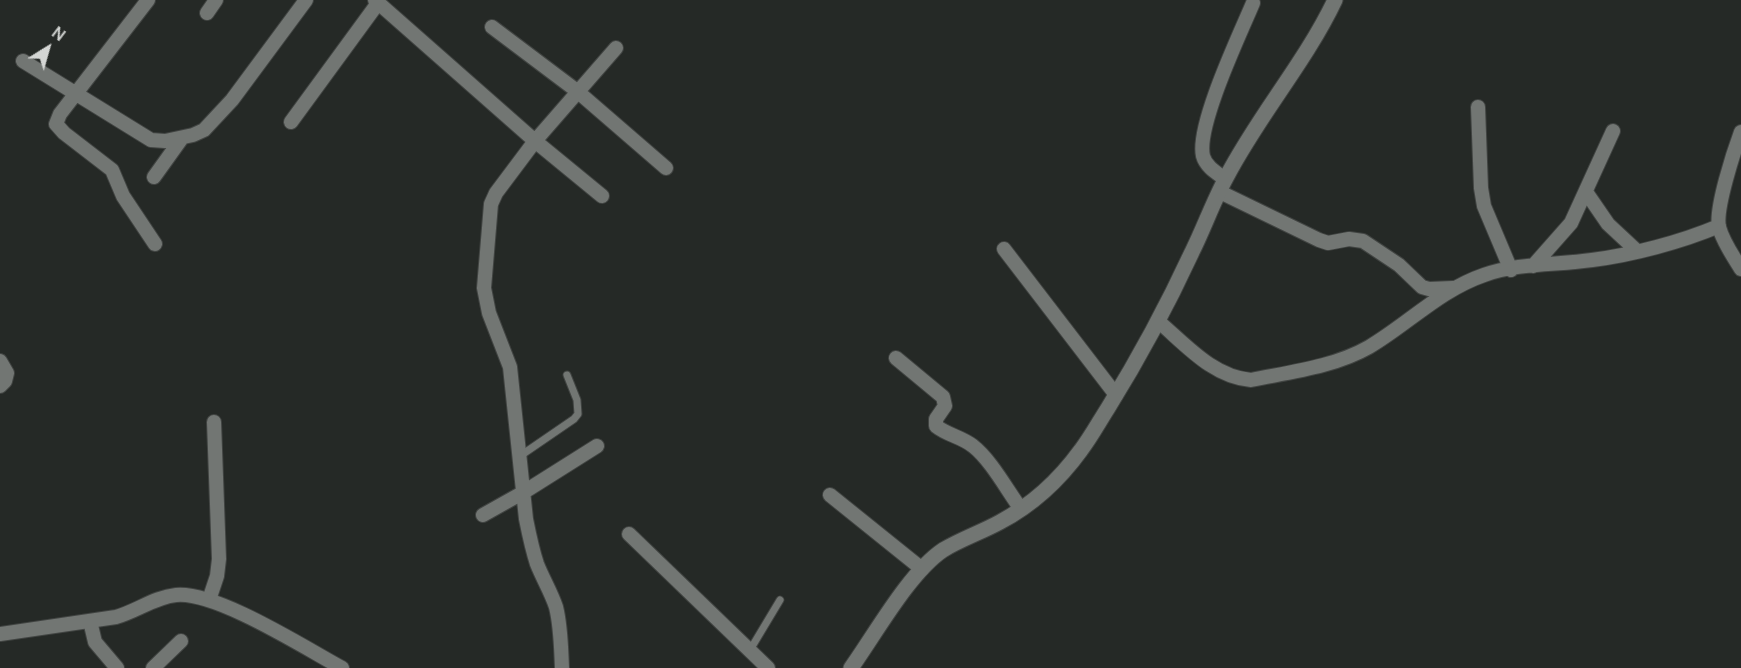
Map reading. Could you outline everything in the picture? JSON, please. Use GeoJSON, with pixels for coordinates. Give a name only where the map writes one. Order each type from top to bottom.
{"type":"FeatureCollection","features":[{"type":"Feature","properties":{"kind":"street"},"geometry":{"type":"LineString","coordinates":[[148,0],[57,120],[58,128],[112,170],[123,196],[155,244]]}},
{"type":"Feature","properties":{"kind":"street"},"geometry":{"type":"LineString","coordinates":[[207,13],[216,0]]}},
{"type":"Feature","properties":{"kind":"street"},"geometry":{"type":"LineString","coordinates":[[23,61],[151,140],[165,141],[182,138],[204,130],[224,108],[306,0]]}},
{"type":"Feature","properties":{"kind":"street"},"geometry":{"type":"LineString","coordinates":[[851,668],[922,570],[944,550],[1001,522],[1021,509],[1051,485],[1082,450],[1158,321],[1223,185],[1245,145],[1314,43],[1335,0]]}},
{"type":"Feature","properties":{"kind":"street"},"geometry":{"type":"LineString","coordinates":[[291,122],[376,2],[535,141],[602,196]]}},
{"type":"Feature","properties":{"kind":"street"},"geometry":{"type":"LineString","coordinates":[[1253,3],[1221,79],[1208,120],[1203,157],[1210,168],[1223,185],[1319,240],[1328,243],[1349,239],[1363,241],[1399,265],[1422,286],[1429,289],[1453,288]]}},
{"type":"Feature","properties":{"kind":"street"},"geometry":{"type":"LineString","coordinates":[[492,27],[577,91],[666,168]]}},
{"type":"Feature","properties":{"kind":"street"},"geometry":{"type":"LineString","coordinates":[[562,668],[560,625],[556,608],[531,544],[510,367],[489,313],[484,288],[491,204],[496,193],[535,141],[616,48]]}},
{"type":"Feature","properties":{"kind":"street"},"geometry":{"type":"LineString","coordinates":[[1478,107],[1481,188],[1484,206],[1511,270]]}},
{"type":"Feature","properties":{"kind":"street"},"geometry":{"type":"LineString","coordinates":[[1533,266],[1571,223],[1613,131]]}},
{"type":"Feature","properties":{"kind":"street"},"geometry":{"type":"LineString","coordinates":[[1741,132],[1720,206],[1719,226],[1727,246],[1741,269]]}},
{"type":"Feature","properties":{"kind":"street"},"geometry":{"type":"LineString","coordinates":[[154,177],[182,138]]}},
{"type":"Feature","properties":{"kind":"street"},"geometry":{"type":"LineString","coordinates":[[1586,192],[1608,224],[1637,251]]}},
{"type":"Feature","properties":{"kind":"street"},"geometry":{"type":"LineString","coordinates":[[1158,321],[1210,366],[1238,379],[1251,380],[1345,358],[1368,348],[1453,288],[1488,273],[1591,261],[1637,251],[1719,226]]}},
{"type":"Feature","properties":{"kind":"street"},"geometry":{"type":"LineString","coordinates":[[1004,249],[1116,395]]}},
{"type":"Feature","properties":{"kind":"street"},"geometry":{"type":"LineString","coordinates":[[896,358],[943,397],[945,406],[936,419],[936,426],[965,441],[980,452],[1021,509]]}},
{"type":"Feature","properties":{"kind":"street"},"geometry":{"type":"LineString","coordinates":[[0,361],[7,373],[5,381],[0,386]]}},
{"type":"Feature","properties":{"kind":"street"},"geometry":{"type":"LineString","coordinates":[[209,600],[217,576],[219,559],[214,422]]}},
{"type":"Feature","properties":{"kind":"street"},"geometry":{"type":"LineString","coordinates":[[483,515],[597,446]]}},
{"type":"Feature","properties":{"kind":"street"},"geometry":{"type":"LineString","coordinates":[[830,495],[922,570]]}},
{"type":"Feature","properties":{"kind":"street"},"geometry":{"type":"LineString","coordinates":[[629,534],[768,668]]}},
{"type":"Feature","properties":{"kind":"street"},"geometry":{"type":"LineString","coordinates":[[0,634],[90,621],[132,612],[156,600],[176,595],[209,600],[233,609],[342,668]]}},
{"type":"Feature","properties":{"kind":"street"},"geometry":{"type":"LineString","coordinates":[[90,621],[95,642],[117,668]]}},
{"type":"Feature","properties":{"kind":"street"},"geometry":{"type":"LineString","coordinates":[[153,668],[181,641]]}},
{"type":"Feature","properties":{"kind":"lane"},"geometry":{"type":"LineString","coordinates":[[520,456],[578,414],[579,408],[567,375]]}},
{"type":"Feature","properties":{"kind":"lane"},"geometry":{"type":"LineString","coordinates":[[750,650],[780,600]]}}]}
